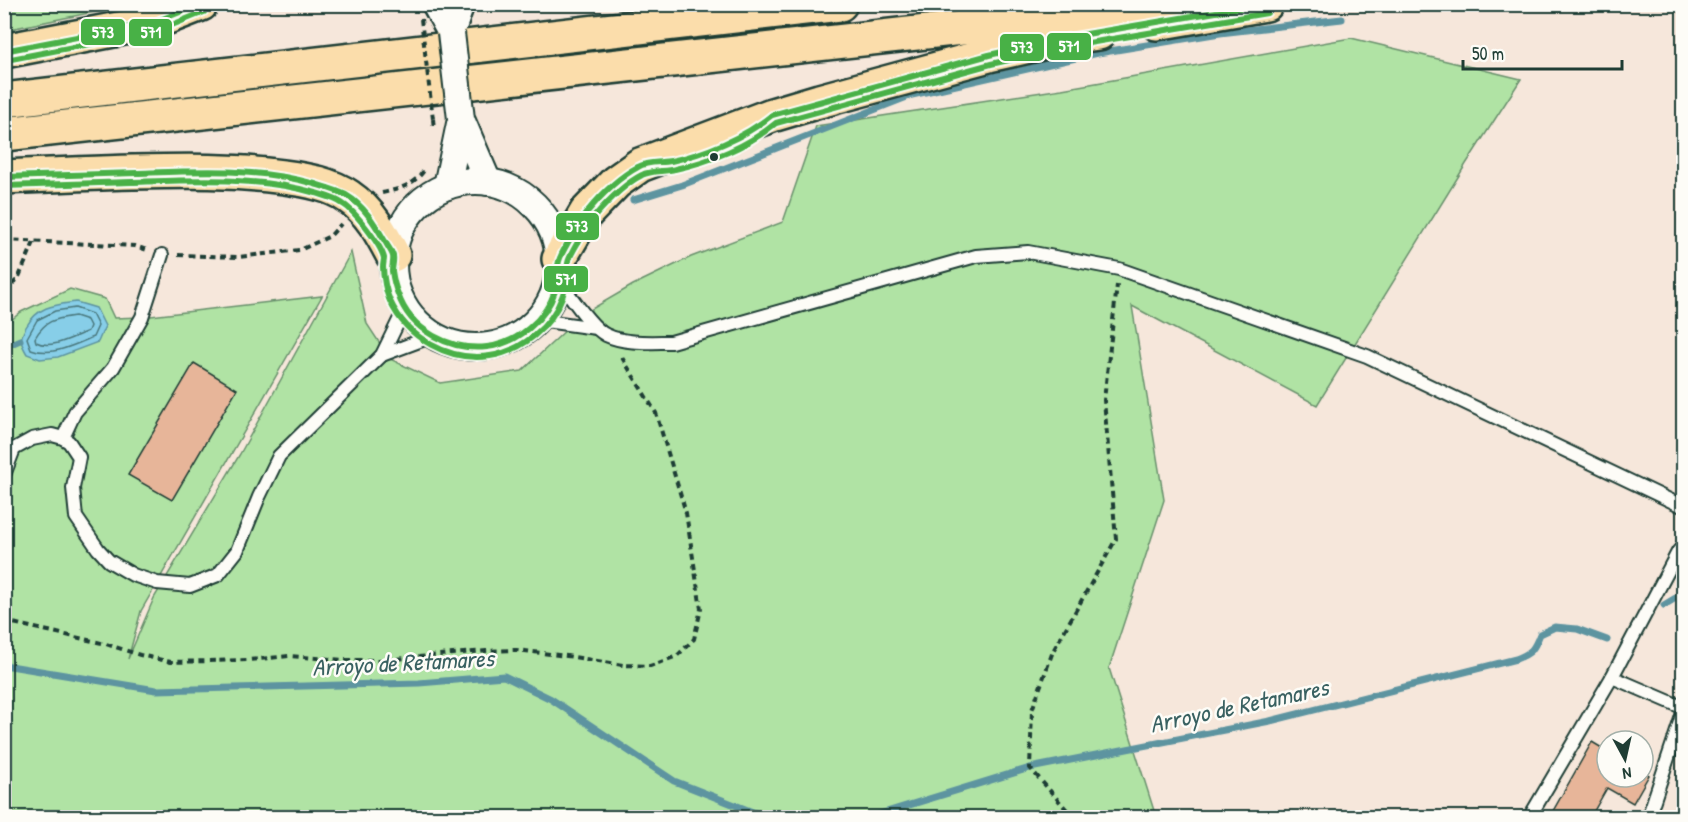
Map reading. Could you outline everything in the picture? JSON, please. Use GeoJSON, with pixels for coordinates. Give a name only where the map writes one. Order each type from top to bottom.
{"type":"FeatureCollection","features":[{"type":"Feature","properties":{"kind":"highway"},"geometry":{"type":"LineString","coordinates":[[4,51],[155,22],[201,4]]}},
{"type":"Feature","properties":{"kind":"highway"},"geometry":{"type":"LineString","coordinates":[[4,100],[840,4]]}},
{"type":"Feature","properties":{"kind":"highway"},"geometry":{"type":"LineString","coordinates":[[4,134],[1179,4]]}},
{"type":"Feature","properties":{"kind":"highway"},"geometry":{"type":"LineString","coordinates":[[558,269],[586,213],[616,182],[640,165],[772,115],[819,100],[989,55],[1069,37],[1266,4]]}},
{"type":"Feature","properties":{"kind":"highway"},"geometry":{"type":"LineString","coordinates":[[4,177],[163,171],[239,172],[272,175],[318,184],[348,196],[359,205],[374,222],[393,255]]}},
{"type":"Feature","properties":{"kind":"street"},"geometry":{"type":"LineString","coordinates":[[460,4],[451,33],[461,119],[488,182]]}},
{"type":"Feature","properties":{"kind":"street"},"geometry":{"type":"LineString","coordinates":[[428,12],[451,33]]}},
{"type":"Feature","properties":{"kind":"street"},"geometry":{"type":"LineString","coordinates":[[447,186],[461,119]]}},
{"type":"Feature","properties":{"kind":"street"},"geometry":{"type":"LineString","coordinates":[[467,182],[488,182],[523,195],[548,223],[556,240],[558,269],[554,294],[538,320],[524,333],[507,342],[488,347],[450,344],[432,336],[417,324],[398,296],[392,269],[398,233],[410,213],[427,197],[447,186],[467,182]]}},
{"type":"Feature","properties":{"kind":"lane"},"geometry":{"type":"LineString","coordinates":[[538,320],[602,332],[630,341],[671,342],[976,256],[1028,252],[1119,269],[1367,356],[1683,507]]}},
{"type":"Feature","properties":{"kind":"lane"},"geometry":{"type":"LineString","coordinates":[[63,438],[75,412],[113,368],[142,317],[162,255]]}},
{"type":"Feature","properties":{"kind":"lane"},"geometry":{"type":"LineString","coordinates":[[558,269],[602,332]]}},
{"type":"Feature","properties":{"kind":"lane"},"geometry":{"type":"LineString","coordinates":[[4,475],[14,449],[32,438],[52,435],[63,438],[69,442],[80,457],[73,488],[76,517],[98,549],[109,561],[133,575],[157,583],[190,586],[218,574],[237,551],[259,496],[279,456],[382,355],[405,308]]}},
{"type":"Feature","properties":{"kind":"lane"},"geometry":{"type":"LineString","coordinates":[[382,355],[432,336]]}},
{"type":"Feature","properties":{"kind":"lane"},"geometry":{"type":"LineString","coordinates":[[1529,818],[1612,677],[1683,545]]}},
{"type":"Feature","properties":{"kind":"lane"},"geometry":{"type":"LineString","coordinates":[[1612,677],[1683,709],[1648,818]]}},
{"type":"Feature","properties":{"kind":"path"},"geometry":{"type":"LineString","coordinates":[[428,12],[435,131]]}},
{"type":"Feature","properties":{"kind":"path"},"geometry":{"type":"LineString","coordinates":[[4,240],[135,246],[162,255],[238,257],[300,250],[330,236],[367,198],[398,189],[415,181],[430,161]]}},
{"type":"Feature","properties":{"kind":"path"},"geometry":{"type":"LineString","coordinates":[[4,291],[18,279],[34,240]]}},
{"type":"Feature","properties":{"kind":"path"},"geometry":{"type":"LineString","coordinates":[[1074,818],[1030,768],[1032,710],[1053,651],[1116,539],[1104,400],[1119,269]]}},
{"type":"Feature","properties":{"kind":"path"},"geometry":{"type":"LineString","coordinates":[[4,621],[106,644],[171,662],[249,660],[289,656],[383,660],[516,650],[623,665],[650,666],[677,656],[694,639],[701,609],[686,513],[656,413],[628,366],[602,332]]}},
{"type":"Feature","properties":{"kind":"green space"},"geometry":{"type":"Polygon","coordinates":[[[5,4],[129,4],[129,5],[5,30],[5,4]]]}},
{"type":"Feature","properties":{"kind":"green space"},"geometry":{"type":"Polygon","coordinates":[[[1351,38],[1521,79],[1317,405],[1132,306],[1164,500],[1109,668],[1156,817],[5,818],[4,326],[21,312],[70,289],[105,299],[114,318],[142,317],[322,296],[141,611],[128,659],[154,598],[240,454],[351,252],[367,324],[390,359],[440,383],[522,371],[583,314],[633,285],[691,257],[783,222],[816,126],[1062,89],[1351,38]]]}},
{"type":"Feature","properties":{"kind":"water"},"geometry":{"type":"Polygon","coordinates":[[[76,302],[96,308],[105,326],[98,342],[58,357],[40,359],[27,354],[21,338],[31,320],[47,308],[76,302]]]}},
{"type":"Feature","properties":{"kind":"building"},"geometry":{"type":"Polygon","coordinates":[[[194,363],[237,389],[172,500],[128,475],[194,363]]]}},
{"type":"Feature","properties":{"kind":"building"},"geometry":{"type":"Polygon","coordinates":[[[1592,742],[1595,744],[1595,789],[1606,789],[1590,818],[1549,818],[1592,742]]]}},
{"type":"Feature","properties":{"kind":"building"},"geometry":{"type":"Polygon","coordinates":[[[1609,789],[1641,789],[1633,803],[1609,789]]]}},
{"type":"Feature","properties":{"kind":"waterway"},"geometry":{"type":"LineString","coordinates":[[633,200],[682,185],[912,95],[1098,53],[1220,33],[1342,19]]}},
{"type":"Feature","properties":{"kind":"waterway"},"geometry":{"type":"LineString","coordinates":[[4,347],[20,340]]}},
{"type":"Feature","properties":{"kind":"waterway","name":"Arroyo de Retamares"},"geometry":{"type":"LineString","coordinates":[[1664,605],[1684,593]]}},
{"type":"Feature","properties":{"kind":"waterway","name":"Arroyo de Retamares"},"geometry":{"type":"LineString","coordinates":[[867,818],[1030,768],[1270,721],[1516,659],[1532,650],[1540,634],[1555,627],[1577,629],[1607,640]]}},
{"type":"Feature","properties":{"kind":"waterway","name":"Arroyo de Retamares"},"geometry":{"type":"LineString","coordinates":[[4,665],[156,690],[419,683],[504,676],[551,699],[674,781],[768,818]]}},
{"type":"Feature","properties":{"kind":"transit line","name":"573"},"geometry":{"type":"LineString","coordinates":[[4,51],[155,22],[200,4]]}},
{"type":"Feature","properties":{"kind":"transit line","name":"573"},"geometry":{"type":"LineString","coordinates":[[4,177],[226,171],[271,175],[334,190],[346,195],[359,205],[378,230],[392,254],[392,271],[396,288],[404,307],[412,318],[422,328],[446,342],[460,346],[487,347],[509,341],[519,335],[545,311],[555,291],[560,258],[584,216],[611,187],[642,165],[671,161],[711,149],[750,130],[772,115],[989,55],[1069,37],[1263,4]]}},
{"type":"Feature","properties":{"kind":"transit line","name":"571"},"geometry":{"type":"LineString","coordinates":[[6,60],[157,31],[204,12]]}},
{"type":"Feature","properties":{"kind":"transit line","name":"571"},"geometry":{"type":"LineString","coordinates":[[4,186],[224,180],[270,184],[330,197],[348,208],[378,245],[384,258],[386,289],[397,314],[407,326],[431,345],[445,351],[475,357],[490,356],[513,349],[543,328],[562,297],[569,259],[588,226],[616,194],[642,175],[675,169],[715,157],[741,146],[776,123],[991,64],[1071,46],[1267,13]]}}]}
